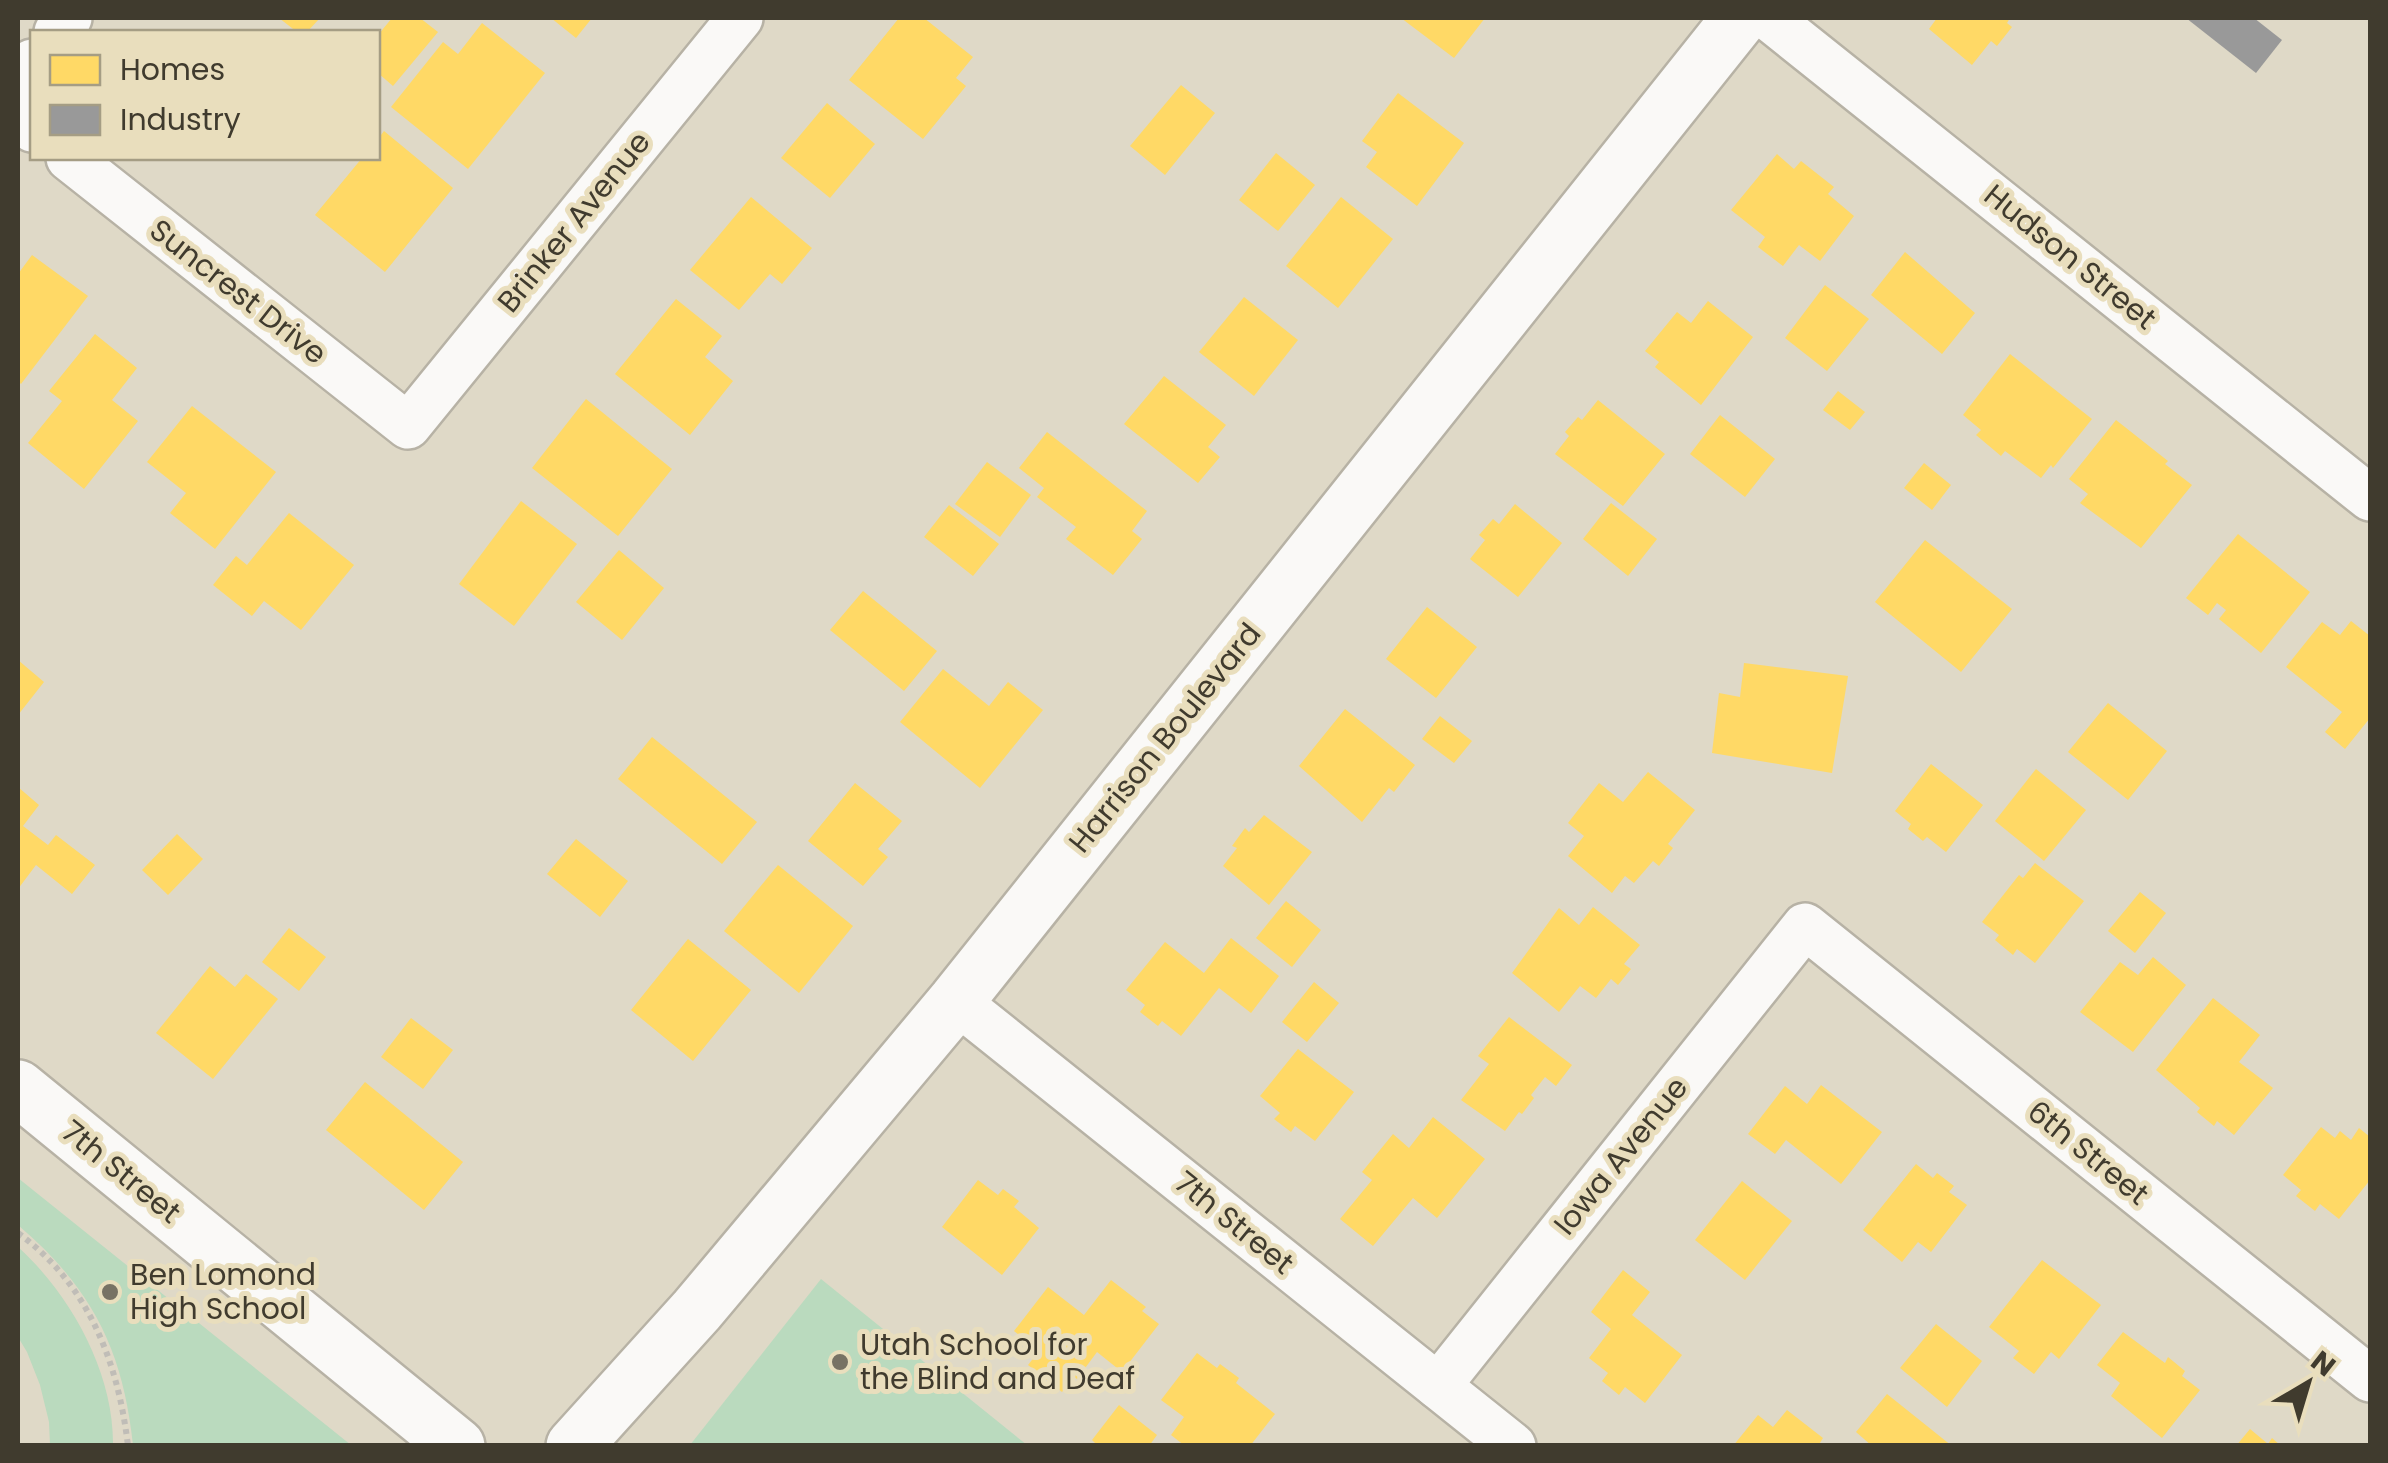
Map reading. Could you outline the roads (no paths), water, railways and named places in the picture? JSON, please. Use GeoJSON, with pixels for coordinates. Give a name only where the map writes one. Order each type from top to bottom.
{"type":"FeatureCollection","features":[{"type":"Feature","properties":{"kind":"main road","name":"Harrison Boulevard"},"geometry":{"type":"LineString","coordinates":[[574,1446],[697,1310],[956,1001],[1740,18]]}},
{"type":"Feature","properties":{"kind":"main road","name":"7th Street"},"geometry":{"type":"LineString","coordinates":[[18,1088],[457,1446]]}},
{"type":"Feature","properties":{"kind":"street","name":"Brinker Avenue"},"geometry":{"type":"LineString","coordinates":[[408,426],[740,18]]}},
{"type":"Feature","properties":{"kind":"street","name":"Hudson Street"},"geometry":{"type":"LineString","coordinates":[[1769,18],[2370,498]]}},
{"type":"Feature","properties":{"kind":"street","name":"Suncrest Drive"},"geometry":{"type":"LineString","coordinates":[[72,160],[408,426]]}},
{"type":"Feature","properties":{"kind":"street","name":"6th Street"},"geometry":{"type":"LineString","coordinates":[[1805,926],[2370,1379]]}},
{"type":"Feature","properties":{"kind":"street","name":"Iowa Avenue"},"geometry":{"type":"LineString","coordinates":[[1438,1386],[1805,926]]}},
{"type":"Feature","properties":{"kind":"street","name":"7th Street"},"geometry":{"type":"LineString","coordinates":[[956,1001],[1513,1446]]}},
{"type":"Feature","properties":{"kind":"place","name":"Ben Lomond High School"},"geometry":{"type":"Point","coordinates":[110,1292]}},
{"type":"Feature","properties":{"kind":"place","name":"Utah School for the Blind and Deaf"},"geometry":{"type":"Point","coordinates":[840,1362]}}]}
